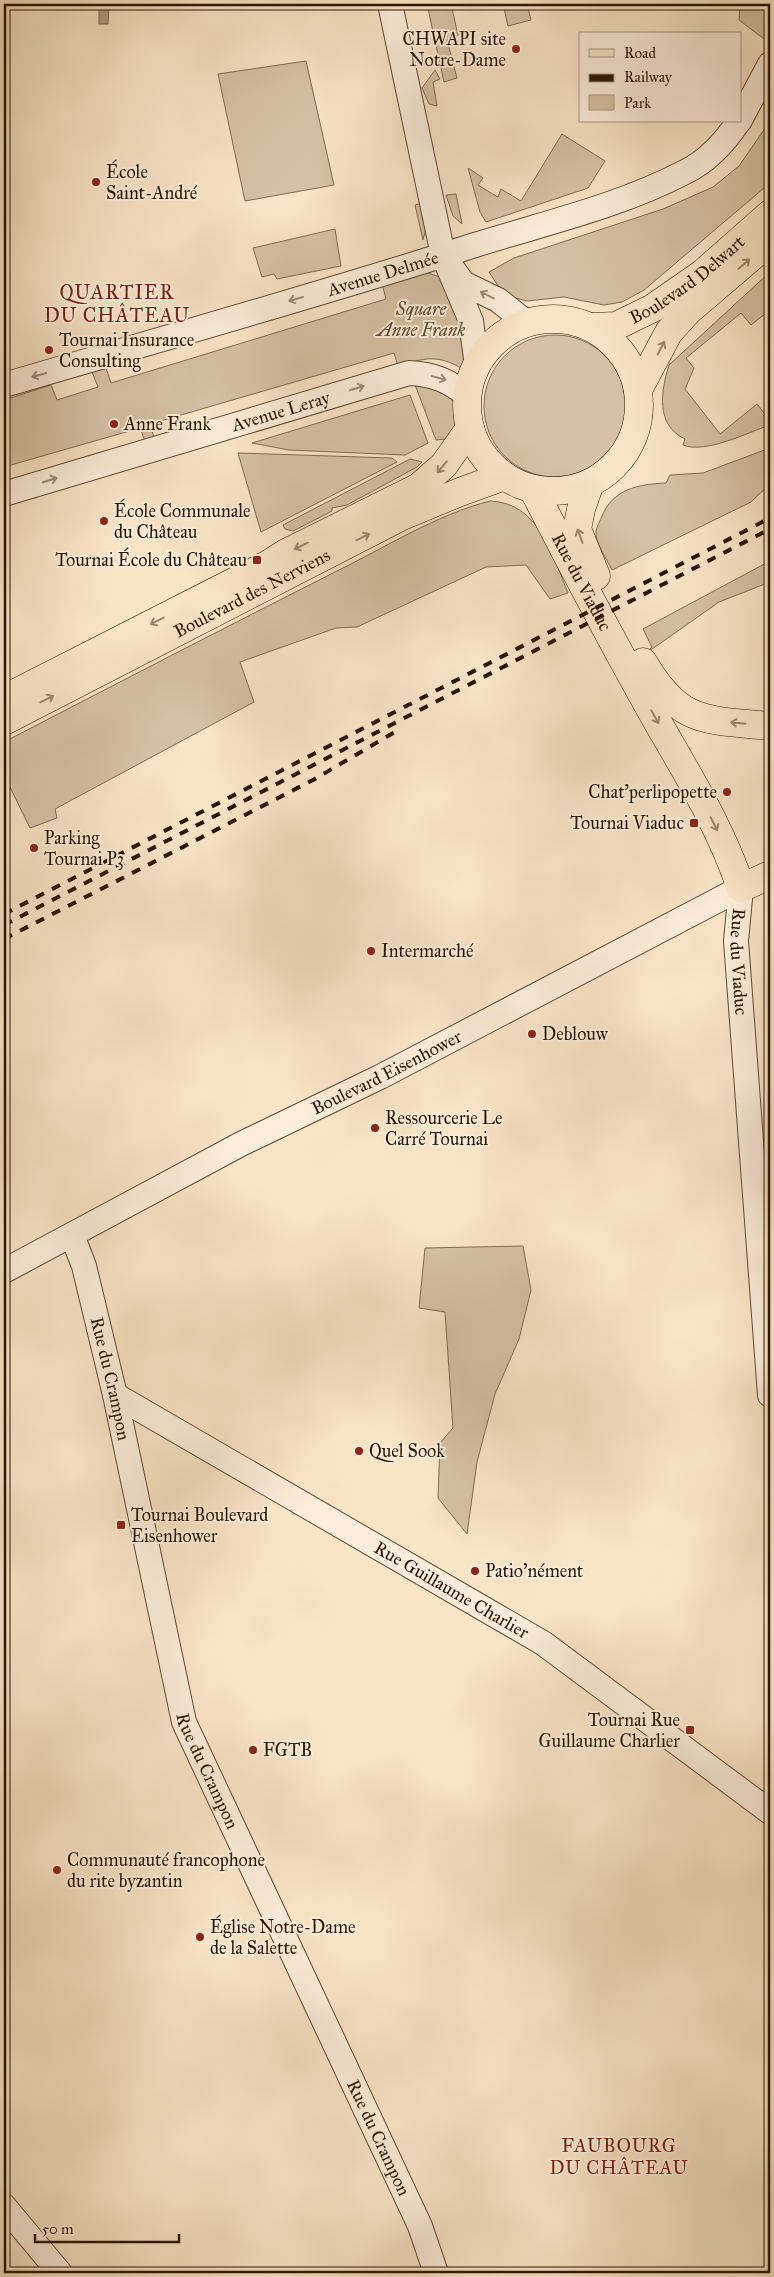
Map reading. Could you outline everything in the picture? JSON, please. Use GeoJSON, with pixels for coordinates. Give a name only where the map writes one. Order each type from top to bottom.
{"type":"FeatureCollection","features":[{"type":"Feature","properties":{"kind":"main road","name":"Boulevard Delwart"},"geometry":{"type":"LineString","coordinates":[[592,327],[616,326],[653,308],[702,274],[770,214]]}},
{"type":"Feature","properties":{"kind":"main road","name":"Boulevard Delwart"},"geometry":{"type":"LineString","coordinates":[[638,390],[669,332],[688,311],[770,241]]}},
{"type":"Feature","properties":{"kind":"main road"},"geometry":{"type":"LineString","coordinates":[[551,318],[576,321],[592,327],[608,339],[621,353],[638,390],[636,427],[627,448],[613,467],[590,483],[575,490],[554,492],[533,490],[504,476],[483,455],[470,428],[468,396],[477,366],[490,347],[501,337],[527,322],[551,318]]}},
{"type":"Feature","properties":{"kind":"main road","name":"Boulevard des Nerviens"},"geometry":{"type":"LineString","coordinates":[[4,699],[267,565],[286,553],[408,494],[437,473],[470,428]]}},
{"type":"Feature","properties":{"kind":"main road","name":"Boulevard des Nerviens"},"geometry":{"type":"LineString","coordinates":[[4,721],[402,516],[504,476]]}},
{"type":"Feature","properties":{"kind":"main road","name":"Rue du Viaduc"},"geometry":{"type":"LineString","coordinates":[[590,483],[577,528],[598,581],[656,684],[677,707],[706,720],[770,726]]}},
{"type":"Feature","properties":{"kind":"main road","name":"Rue du Viaduc"},"geometry":{"type":"LineString","coordinates":[[533,490],[729,853],[740,888]]}},
{"type":"Feature","properties":{"kind":"main road"},"geometry":{"type":"LineString","coordinates":[[674,750],[681,735],[689,728],[706,720]]}},
{"type":"Feature","properties":{"kind":"main road","name":"Boulevard Eisenhower"},"geometry":{"type":"LineString","coordinates":[[740,888],[770,875]]}},
{"type":"Feature","properties":{"kind":"street"},"geometry":{"type":"LineString","coordinates":[[390,4],[443,256],[471,321],[477,366]]}},
{"type":"Feature","properties":{"kind":"street","name":"Avenue Delmée"},"geometry":{"type":"LineString","coordinates":[[742,117],[770,64]]}},
{"type":"Feature","properties":{"kind":"street","name":"Avenue Delmée"},"geometry":{"type":"LineString","coordinates":[[4,385],[443,256],[627,197],[686,172],[715,151],[739,122]]}},
{"type":"Feature","properties":{"kind":"street"},"geometry":{"type":"LineString","coordinates":[[443,256],[463,283],[498,300],[527,322]]}},
{"type":"Feature","properties":{"kind":"street","name":"Avenue Leray"},"geometry":{"type":"LineString","coordinates":[[4,494],[409,373],[420,373],[450,381],[468,396]]}},
{"type":"Feature","properties":{"kind":"street","name":"Boulevard Eisenhower"},"geometry":{"type":"LineString","coordinates":[[4,1271],[241,1144],[388,1072],[740,888]]}},
{"type":"Feature","properties":{"kind":"street","name":"Rue du Viaduc"},"geometry":{"type":"LineString","coordinates":[[740,888],[736,941],[770,1395]]}},
{"type":"Feature","properties":{"kind":"street","name":"Rue du Crampon"},"geometry":{"type":"LineString","coordinates":[[72,1235],[84,1266],[115,1395],[184,1722],[420,2226],[436,2273]]}},
{"type":"Feature","properties":{"kind":"street","name":"Rue Guillaume Charlier"},"geometry":{"type":"LineString","coordinates":[[115,1395],[543,1643],[770,1812]]}},
{"type":"Feature","properties":{"kind":"street"},"geometry":{"type":"LineString","coordinates":[[4,2206],[60,2273]]}},
{"type":"Feature","properties":{"kind":"green space"},"geometry":{"type":"Polygon","coordinates":[[[427,4],[451,4],[458,35],[447,40],[457,78],[444,82],[427,4]]]}},
{"type":"Feature","properties":{"kind":"green space"},"geometry":{"type":"Polygon","coordinates":[[[503,4],[527,4],[531,20],[508,26],[503,4]]]}},
{"type":"Feature","properties":{"kind":"green space"},"geometry":{"type":"Polygon","coordinates":[[[740,4],[770,4],[770,31],[764,39],[739,20],[740,4]]]}},
{"type":"Feature","properties":{"kind":"green space"},"geometry":{"type":"Polygon","coordinates":[[[306,61],[334,185],[245,201],[218,74],[306,61]]]}},
{"type":"Feature","properties":{"kind":"green space"},"geometry":{"type":"Polygon","coordinates":[[[435,70],[440,79],[433,82],[437,106],[429,104],[422,88],[435,70]]]}},
{"type":"Feature","properties":{"kind":"green space"},"geometry":{"type":"Polygon","coordinates":[[[770,121],[770,183],[644,290],[622,302],[604,305],[564,297],[527,301],[504,295],[489,272],[514,258],[663,209],[713,187],[739,166],[770,121]]]}},
{"type":"Feature","properties":{"kind":"green space"},"geometry":{"type":"Polygon","coordinates":[[[562,134],[605,161],[588,188],[486,222],[480,212],[468,168],[483,178],[478,185],[498,197],[501,189],[521,201],[562,134]]]}},
{"type":"Feature","properties":{"kind":"green space"},"geometry":{"type":"Polygon","coordinates":[[[456,194],[462,224],[453,216],[446,195],[456,194]]]}},
{"type":"Feature","properties":{"kind":"green space"},"geometry":{"type":"Polygon","coordinates":[[[425,202],[427,224],[423,240],[415,205],[425,202]]]}},
{"type":"Feature","properties":{"kind":"green space"},"geometry":{"type":"Polygon","coordinates":[[[335,229],[341,266],[277,279],[274,274],[262,277],[253,248],[335,229]]]}},
{"type":"Feature","properties":{"kind":"green space","name":"Square Anne Frank"},"geometry":{"type":"Polygon","coordinates":[[[425,272],[440,277],[465,316],[468,356],[463,369],[438,359],[424,359],[398,366],[394,353],[150,424],[154,438],[145,441],[140,428],[4,467],[4,400],[51,385],[57,400],[98,387],[92,372],[106,368],[111,383],[386,299],[382,284],[425,272]]]}},
{"type":"Feature","properties":{"kind":"green space"},"geometry":{"type":"Polygon","coordinates":[[[770,272],[770,310],[751,325],[741,313],[686,358],[694,368],[685,389],[720,434],[757,404],[765,414],[770,410],[770,425],[714,445],[692,447],[683,445],[685,439],[675,433],[669,425],[663,407],[664,386],[669,365],[770,272]]]}},
{"type":"Feature","properties":{"kind":"green space"},"geometry":{"type":"Polygon","coordinates":[[[555,335],[582,341],[594,347],[605,356],[614,367],[620,379],[626,406],[620,433],[614,445],[605,456],[594,465],[582,471],[555,477],[528,471],[516,465],[505,456],[496,445],[490,433],[484,406],[490,379],[496,367],[505,356],[516,347],[528,341],[555,335]]]}},
{"type":"Feature","properties":{"kind":"green space"},"geometry":{"type":"Polygon","coordinates":[[[414,382],[451,393],[455,407],[456,426],[455,431],[446,439],[436,440],[414,382]]]}},
{"type":"Feature","properties":{"kind":"green space"},"geometry":{"type":"Polygon","coordinates":[[[410,395],[428,443],[405,455],[289,450],[252,443],[410,395]]]}},
{"type":"Feature","properties":{"kind":"green space"},"geometry":{"type":"Polygon","coordinates":[[[770,448],[770,484],[751,502],[612,570],[599,546],[596,531],[607,507],[620,494],[637,487],[666,483],[670,475],[703,473],[770,448]]]}},
{"type":"Feature","properties":{"kind":"green space"},"geometry":{"type":"Polygon","coordinates":[[[238,453],[392,458],[397,462],[261,532],[238,453]]]}},
{"type":"Feature","properties":{"kind":"green space"},"geometry":{"type":"Polygon","coordinates":[[[410,459],[422,462],[417,467],[347,505],[332,508],[332,511],[293,531],[285,529],[283,525],[410,459]]]}},
{"type":"Feature","properties":{"kind":"green space"},"geometry":{"type":"Polygon","coordinates":[[[490,501],[507,504],[521,511],[532,521],[549,547],[568,593],[550,599],[526,565],[486,567],[357,627],[336,628],[240,662],[254,702],[55,809],[57,818],[30,828],[4,775],[4,742],[411,532],[451,514],[490,501]]]}},
{"type":"Feature","properties":{"kind":"green space"},"geometry":{"type":"Polygon","coordinates":[[[770,561],[770,582],[719,602],[645,654],[652,647],[643,629],[770,561]]]}},
{"type":"Feature","properties":{"kind":"green space"},"geometry":{"type":"Polygon","coordinates":[[[523,1246],[531,1290],[519,1339],[495,1394],[477,1462],[467,1534],[438,1498],[440,1443],[453,1428],[445,1312],[419,1308],[425,1248],[523,1246]]]}},
{"type":"Feature","properties":{"kind":"shaded area"},"geometry":{"type":"Polygon","coordinates":[[[99,4],[109,4],[108,24],[99,24],[99,4]]]}},
{"type":"Feature","properties":{"kind":"railway"},"geometry":{"type":"LineString","coordinates":[[4,914],[770,518]]}},
{"type":"Feature","properties":{"kind":"railway"},"geometry":{"type":"LineString","coordinates":[[4,925],[770,529]]}},
{"type":"Feature","properties":{"kind":"railway"},"geometry":{"type":"LineString","coordinates":[[4,939],[313,780],[400,729]]}},
{"type":"Feature","properties":{"kind":"place","name":"CHWAPI site Notre-Dame"},"geometry":{"type":"Point","coordinates":[516,49]}},
{"type":"Feature","properties":{"kind":"place","name":"École Saint-André"},"geometry":{"type":"Point","coordinates":[96,182]}},
{"type":"Feature","properties":{"kind":"place","name":"Tournai Insurance Consulting"},"geometry":{"type":"Point","coordinates":[49,350]}},
{"type":"Feature","properties":{"kind":"place","name":"Anne Frank"},"geometry":{"type":"Point","coordinates":[114,424]}},
{"type":"Feature","properties":{"kind":"place","name":"École Communale du Château"},"geometry":{"type":"Point","coordinates":[104,521]}},
{"type":"Feature","properties":{"kind":"place","name":"Tournai École du Château"},"geometry":{"type":"Point","coordinates":[257,560]}},
{"type":"Feature","properties":{"kind":"place","name":"Chat'perlipopette"},"geometry":{"type":"Point","coordinates":[727,792]}},
{"type":"Feature","properties":{"kind":"place","name":"Tournai Viaduc"},"geometry":{"type":"Point","coordinates":[694,823]}},
{"type":"Feature","properties":{"kind":"place","name":"Parking Tournai P3"},"geometry":{"type":"Point","coordinates":[34,848]}},
{"type":"Feature","properties":{"kind":"place","name":"Intermarché"},"geometry":{"type":"Point","coordinates":[371,951]}},
{"type":"Feature","properties":{"kind":"place","name":"Deblouw"},"geometry":{"type":"Point","coordinates":[532,1034]}},
{"type":"Feature","properties":{"kind":"place","name":"Ressourcerie Le Carré Tournai"},"geometry":{"type":"Point","coordinates":[375,1128]}},
{"type":"Feature","properties":{"kind":"place","name":"Quel Sook"},"geometry":{"type":"Point","coordinates":[359,1451]}},
{"type":"Feature","properties":{"kind":"place","name":"Tournai Boulevard Eisenhower"},"geometry":{"type":"Point","coordinates":[121,1525]}},
{"type":"Feature","properties":{"kind":"place","name":"Patio'nément"},"geometry":{"type":"Point","coordinates":[475,1571]}},
{"type":"Feature","properties":{"kind":"place","name":"Tournai Rue Guillaume Charlier"},"geometry":{"type":"Point","coordinates":[690,1730]}},
{"type":"Feature","properties":{"kind":"place","name":"FGTB"},"geometry":{"type":"Point","coordinates":[253,1750]}},
{"type":"Feature","properties":{"kind":"place","name":"Communauté francophone du rite byzantin"},"geometry":{"type":"Point","coordinates":[57,1870]}},
{"type":"Feature","properties":{"kind":"place","name":"Église Notre-Dame de la Salette"},"geometry":{"type":"Point","coordinates":[200,1937]}},
{"type":"Feature","properties":{"kind":"district","name":"QUARTIER DU CHÂTEAU"},"geometry":{"type":"Point","coordinates":[117,304]}},
{"type":"Feature","properties":{"kind":"district","name":"FAUBOURG DU CHÂTEAU"},"geometry":{"type":"Point","coordinates":[619,2156]}}]}
